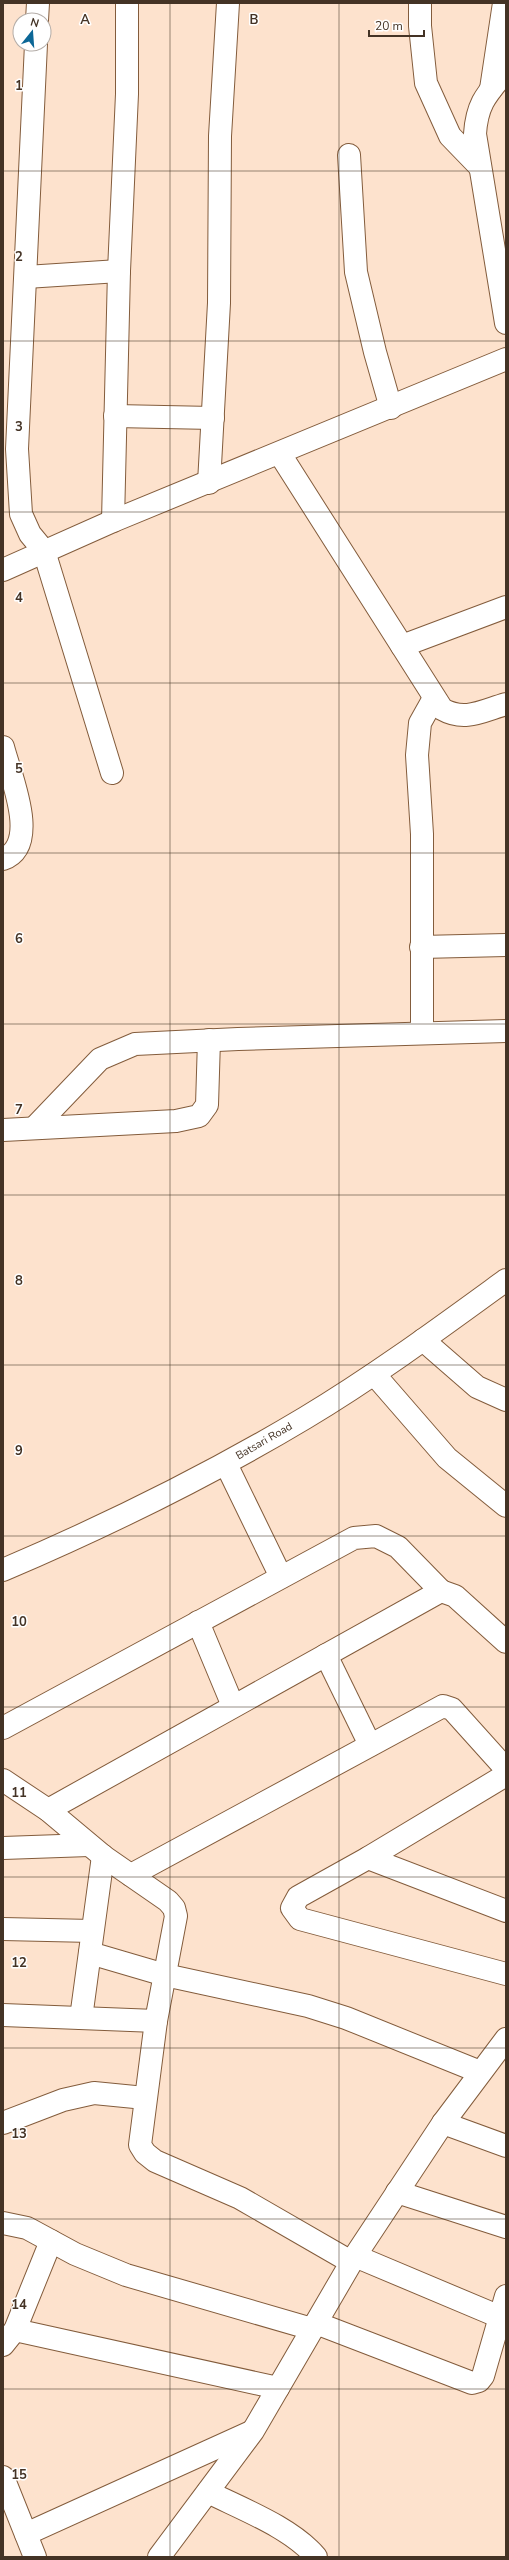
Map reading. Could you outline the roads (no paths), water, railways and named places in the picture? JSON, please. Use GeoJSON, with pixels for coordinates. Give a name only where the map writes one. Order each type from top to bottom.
{"type":"FeatureCollection","features":[{"type":"Feature","properties":{"kind":"street"},"geometry":{"type":"LineString","coordinates":[[113,521],[119,271],[127,94],[127,3]]}},
{"type":"Feature","properties":{"kind":"street"},"geometry":{"type":"LineString","coordinates":[[209,483],[219,304],[220,136],[228,3]]}},
{"type":"Feature","properties":{"kind":"street"},"geometry":{"type":"LineString","coordinates":[[420,3],[420,26],[426,83],[450,136],[480,167]]}},
{"type":"Feature","properties":{"kind":"street"},"geometry":{"type":"LineString","coordinates":[[491,89],[504,3]]}},
{"type":"Feature","properties":{"kind":"street"},"geometry":{"type":"LineString","coordinates":[[36,52],[18,463],[21,514],[30,534],[44,551],[112,773]]}},
{"type":"Feature","properties":{"kind":"street"},"geometry":{"type":"LineString","coordinates":[[506,71],[482,99],[476,114],[475,134],[506,323]]}},
{"type":"Feature","properties":{"kind":"street"},"geometry":{"type":"LineString","coordinates":[[349,155],[356,272],[375,352],[391,408]]}},
{"type":"Feature","properties":{"kind":"street"},"geometry":{"type":"LineString","coordinates":[[26,277],[119,271]]}},
{"type":"Feature","properties":{"kind":"street"},"geometry":{"type":"LineString","coordinates":[[3,570],[113,521],[280,454],[506,359]]}},
{"type":"Feature","properties":{"kind":"street"},"geometry":{"type":"LineString","coordinates":[[115,416],[213,418]]}},
{"type":"Feature","properties":{"kind":"street"},"geometry":{"type":"LineString","coordinates":[[280,454],[442,709],[453,716],[465,716],[506,704]]}},
{"type":"Feature","properties":{"kind":"street"},"geometry":{"type":"LineString","coordinates":[[402,646],[506,607]]}},
{"type":"Feature","properties":{"kind":"street"},"geometry":{"type":"LineString","coordinates":[[422,1032],[422,834],[417,755],[420,723],[434,698]]}},
{"type":"Feature","properties":{"kind":"street"},"geometry":{"type":"LineString","coordinates":[[3,747],[24,826],[22,840],[15,852],[3,859]]}},
{"type":"Feature","properties":{"kind":"street"},"geometry":{"type":"LineString","coordinates":[[421,947],[506,945]]}},
{"type":"Feature","properties":{"kind":"street"},"geometry":{"type":"LineString","coordinates":[[34,1128],[100,1059],[136,1044],[422,1032],[506,1032]]}},
{"type":"Feature","properties":{"kind":"street"},"geometry":{"type":"LineString","coordinates":[[3,1130],[176,1121],[199,1116],[206,1105],[210,1040]]}},
{"type":"Feature","properties":{"kind":"street","name":"Batsari Road"},"geometry":{"type":"LineString","coordinates":[[3,1570],[75,1539],[226,1464],[374,1374],[506,1280]]}},
{"type":"Feature","properties":{"kind":"street"},"geometry":{"type":"LineString","coordinates":[[423,1340],[478,1387],[506,1400]]}},
{"type":"Feature","properties":{"kind":"street"},"geometry":{"type":"LineString","coordinates":[[374,1374],[447,1458],[506,1506]]}},
{"type":"Feature","properties":{"kind":"street"},"geometry":{"type":"LineString","coordinates":[[226,1464],[281,1578]]}},
{"type":"Feature","properties":{"kind":"street"},"geometry":{"type":"LineString","coordinates":[[3,1728],[354,1538],[376,1536],[398,1547],[442,1592],[455,1596],[506,1642]]}},
{"type":"Feature","properties":{"kind":"street"},"geometry":{"type":"LineString","coordinates":[[48,1810],[233,1706],[442,1592]]}},
{"type":"Feature","properties":{"kind":"street"},"geometry":{"type":"LineString","coordinates":[[198,1622],[233,1706]]}},
{"type":"Feature","properties":{"kind":"street"},"geometry":{"type":"LineString","coordinates":[[326,1655],[370,1745]]}},
{"type":"Feature","properties":{"kind":"street"},"geometry":{"type":"LineString","coordinates":[[131,1875],[443,1706],[448,1706],[503,1778],[368,1858],[298,1897],[292,1908],[300,1919],[506,1974]]}},
{"type":"Feature","properties":{"kind":"street"},"geometry":{"type":"LineString","coordinates":[[3,1780],[48,1810],[96,1851],[131,1875],[174,1908],[176,1916],[156,2021],[144,2098],[140,2145],[145,2153],[155,2160],[240,2198],[353,2259],[500,2317]]}},
{"type":"Feature","properties":{"kind":"street"},"geometry":{"type":"LineString","coordinates":[[3,1848],[96,1851]]}},
{"type":"Feature","properties":{"kind":"street"},"geometry":{"type":"LineString","coordinates":[[81,2018],[92,1931],[96,1851]]}},
{"type":"Feature","properties":{"kind":"street"},"geometry":{"type":"LineString","coordinates":[[368,1858],[506,1911]]}},
{"type":"Feature","properties":{"kind":"street"},"geometry":{"type":"LineString","coordinates":[[3,1929],[92,1931]]}},
{"type":"Feature","properties":{"kind":"street"},"geometry":{"type":"LineString","coordinates":[[90,1953],[165,1974],[308,2006],[346,2018],[480,2072]]}},
{"type":"Feature","properties":{"kind":"street"},"geometry":{"type":"LineString","coordinates":[[3,2015],[156,2021]]}},
{"type":"Feature","properties":{"kind":"street"},"geometry":{"type":"LineString","coordinates":[[159,2557],[253,2431],[353,2259],[397,2192],[480,2072],[506,2039]]}},
{"type":"Feature","properties":{"kind":"street"},"geometry":{"type":"LineString","coordinates":[[3,2124],[63,2100],[94,2093],[144,2098]]}},
{"type":"Feature","properties":{"kind":"street"},"geometry":{"type":"LineString","coordinates":[[444,2124],[506,2146]]}},
{"type":"Feature","properties":{"kind":"street"},"geometry":{"type":"LineString","coordinates":[[397,2192],[506,2227]]}},
{"type":"Feature","properties":{"kind":"street"},"geometry":{"type":"LineString","coordinates":[[3,2223],[27,2228],[51,2241],[126,2275],[314,2326],[472,2383],[479,2381],[483,2376],[506,2296]]}},
{"type":"Feature","properties":{"kind":"street"},"geometry":{"type":"LineString","coordinates":[[51,2241],[9,2338],[278,2388]]}},
{"type":"Feature","properties":{"kind":"street"},"geometry":{"type":"LineString","coordinates":[[26,2534],[253,2431]]}},
{"type":"Feature","properties":{"kind":"street"},"geometry":{"type":"LineString","coordinates":[[3,2477],[36,2557]]}},
{"type":"Feature","properties":{"kind":"street"},"geometry":{"type":"LineString","coordinates":[[208,2492],[264,2520],[307,2546],[316,2557]]}}]}
